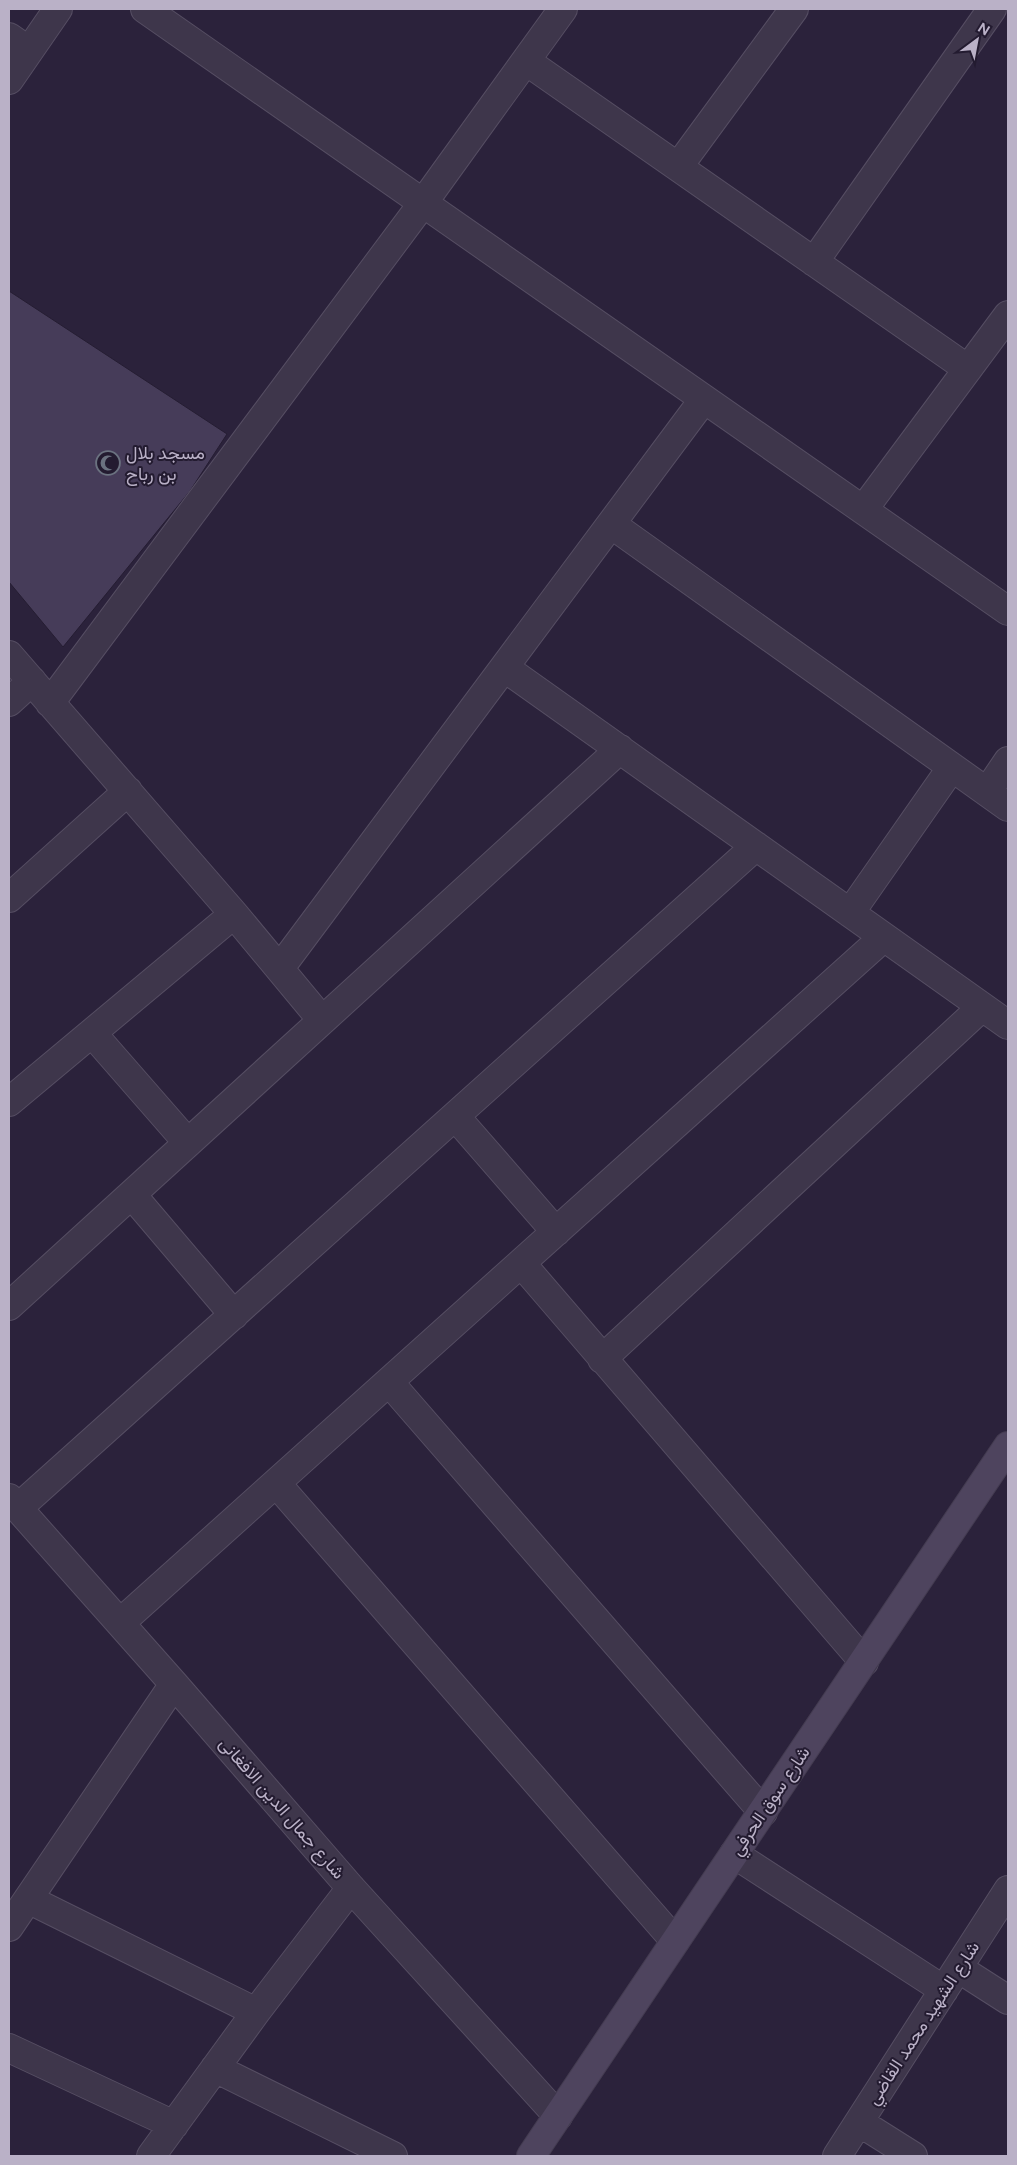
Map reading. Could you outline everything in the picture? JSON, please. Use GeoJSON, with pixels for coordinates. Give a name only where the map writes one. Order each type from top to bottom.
{"type":"FeatureCollection","features":[{"type":"Feature","properties":{"kind":"street"},"geometry":{"type":"LineString","coordinates":[[9,80],[19,44],[58,9]]}},
{"type":"Feature","properties":{"kind":"street"},"geometry":{"type":"LineString","coordinates":[[145,9],[1008,611]]}},
{"type":"Feature","properties":{"kind":"street"},"geometry":{"type":"LineString","coordinates":[[50,702],[423,203],[563,9]]}},
{"type":"Feature","properties":{"kind":"street"},"geometry":{"type":"LineString","coordinates":[[678,167],[794,9]]}},
{"type":"Feature","properties":{"kind":"street"},"geometry":{"type":"LineString","coordinates":[[814,262],[992,9]]}},
{"type":"Feature","properties":{"kind":"street"},"geometry":{"type":"LineString","coordinates":[[526,61],[968,369]]}},
{"type":"Feature","properties":{"kind":"street"},"geometry":{"type":"LineString","coordinates":[[863,510],[1008,315]]}},
{"type":"Feature","properties":{"kind":"street"},"geometry":{"type":"LineString","coordinates":[[280,968],[704,399]]}},
{"type":"Feature","properties":{"kind":"street"},"geometry":{"type":"LineString","coordinates":[[611,524],[998,799],[1008,761]]}},
{"type":"Feature","properties":{"kind":"street"},"geometry":{"type":"LineString","coordinates":[[9,655],[234,914],[322,1020]]}},
{"type":"Feature","properties":{"kind":"street"},"geometry":{"type":"LineString","coordinates":[[505,668],[1008,1025]]}},
{"type":"Feature","properties":{"kind":"street"},"geometry":{"type":"LineString","coordinates":[[9,702],[32,681]]}},
{"type":"Feature","properties":{"kind":"street"},"geometry":{"type":"LineString","coordinates":[[9,1306],[620,749]]}},
{"type":"Feature","properties":{"kind":"street"},"geometry":{"type":"LineString","coordinates":[[850,913],[952,767]]}},
{"type":"Feature","properties":{"kind":"street"},"geometry":{"type":"LineString","coordinates":[[9,898],[128,791]]}},
{"type":"Feature","properties":{"kind":"street"},"geometry":{"type":"LineString","coordinates":[[14,1503],[234,1315],[756,846]]}},
{"type":"Feature","properties":{"kind":"street"},"geometry":{"type":"LineString","coordinates":[[9,1102],[234,914]]}},
{"type":"Feature","properties":{"kind":"street"},"geometry":{"type":"LineString","coordinates":[[120,1623],[884,937]]}},
{"type":"Feature","properties":{"kind":"street"},"geometry":{"type":"LineString","coordinates":[[602,1359],[982,1007]]}},
{"type":"Feature","properties":{"kind":"street"},"geometry":{"type":"LineString","coordinates":[[92,1033],[188,1143]]}},
{"type":"Feature","properties":{"kind":"street"},"geometry":{"type":"LineString","coordinates":[[455,1116],[556,1232]]}},
{"type":"Feature","properties":{"kind":"street"},"geometry":{"type":"LineString","coordinates":[[132,1194],[234,1315]]}},
{"type":"Feature","properties":{"kind":"street"},"geometry":{"type":"LineString","coordinates":[[521,1263],[864,1662]]}},
{"type":"Feature","properties":{"kind":"street"},"geometry":{"type":"LineString","coordinates":[[389,1382],[762,1812]]}},
{"type":"Feature","properties":{"kind":"street","name":"شارع سوق الحرفي"},"geometry":{"type":"LineString","coordinates":[[531,2156],[1008,1446]]}},
{"type":"Feature","properties":{"kind":"street"},"geometry":{"type":"LineString","coordinates":[[276,1483],[675,1941]]}},
{"type":"Feature","properties":{"kind":"street","name":"شارع جمال الدين الافغانى"},"geometry":{"type":"LineString","coordinates":[[14,1503],[351,1888],[558,2116]]}},
{"type":"Feature","properties":{"kind":"street"},"geometry":{"type":"LineString","coordinates":[[9,1927],[174,1684]]}},
{"type":"Feature","properties":{"kind":"street"},"geometry":{"type":"LineString","coordinates":[[734,1854],[951,1979],[1008,2000]]}},
{"type":"Feature","properties":{"kind":"street"},"geometry":{"type":"LineString","coordinates":[[150,2156],[256,2012],[351,1888]]}},
{"type":"Feature","properties":{"kind":"street","name":"شارع الشهيد محمد القاضي"},"geometry":{"type":"LineString","coordinates":[[837,2156],[1008,1890]]}},
{"type":"Feature","properties":{"kind":"street"},"geometry":{"type":"LineString","coordinates":[[28,1899],[256,2012]]}},
{"type":"Feature","properties":{"kind":"street"},"geometry":{"type":"LineString","coordinates":[[9,2048],[174,2125]]}},
{"type":"Feature","properties":{"kind":"street"},"geometry":{"type":"LineString","coordinates":[[215,2068],[393,2156]]}},
{"type":"Feature","properties":{"kind":"street"},"geometry":{"type":"LineString","coordinates":[[859,2122],[913,2156]]}},
{"type":"Feature","properties":{"kind":"building","name":"مسجد بلال بن رباح"},"geometry":{"type":"Polygon","coordinates":[[[9,291],[227,434],[190,491],[63,647],[9,582],[9,291]]]}},
{"type":"Feature","properties":{"kind":"place","name":"مسجد بلال بن رباح"},"geometry":{"type":"Point","coordinates":[108,463]}}]}
